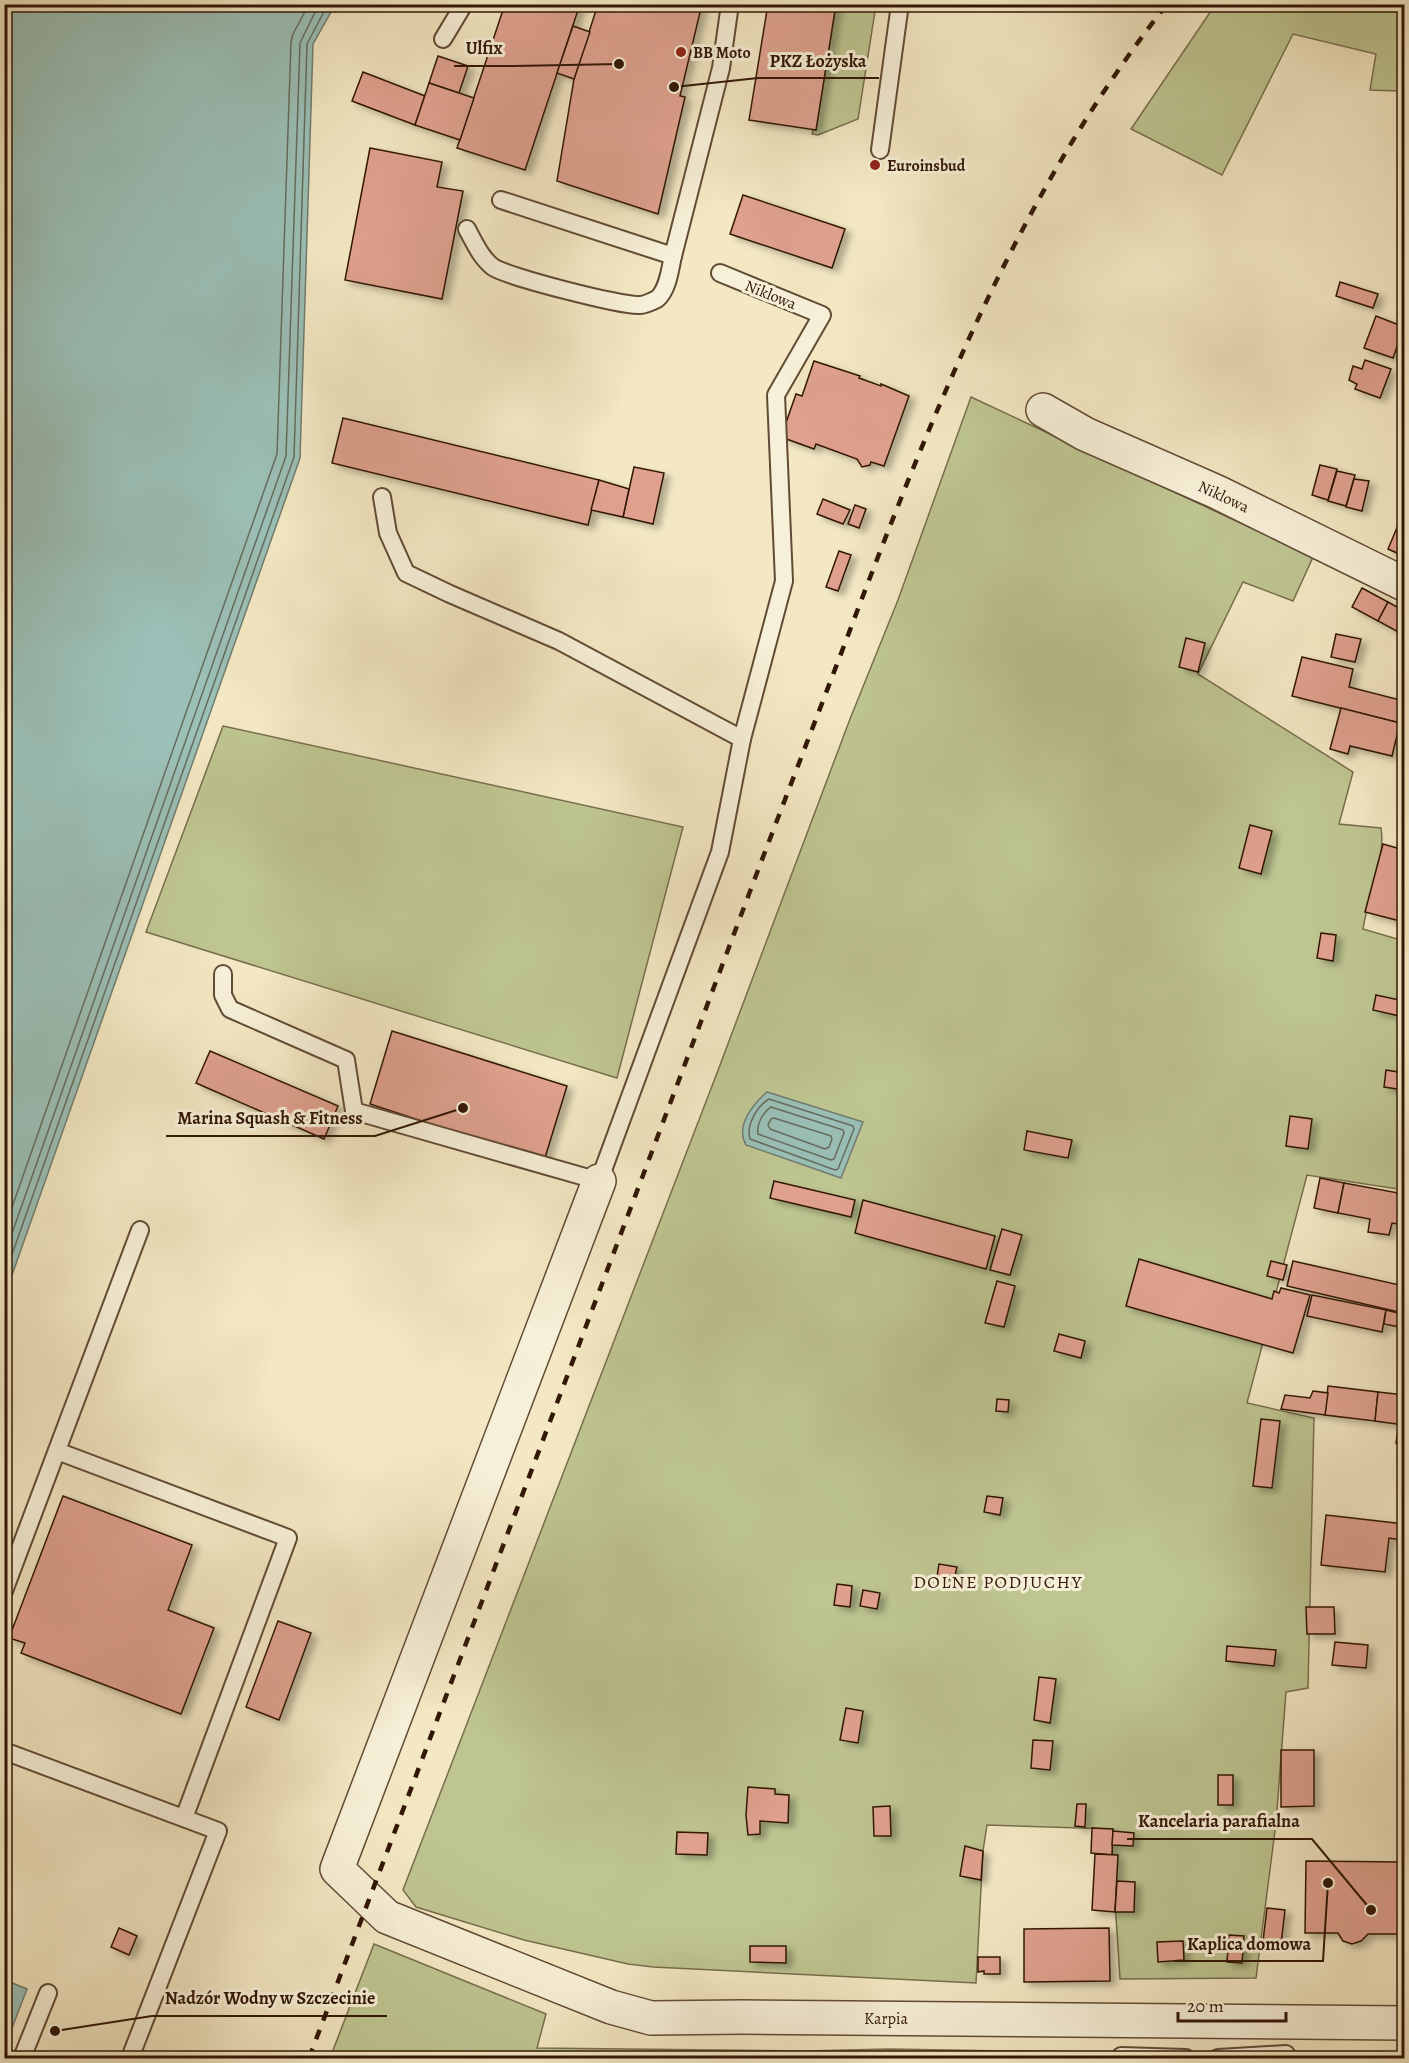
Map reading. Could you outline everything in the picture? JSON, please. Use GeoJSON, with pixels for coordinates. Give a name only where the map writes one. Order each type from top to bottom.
{"type":"FeatureCollection","features":[{"type":"Feature","properties":{"kind":"street","name":"Niklowa"},"geometry":{"type":"LineString","coordinates":[[1043,410],[1085,434],[1217,492],[1404,584]]}},
{"type":"Feature","properties":{"kind":"street","name":"Karpia"},"geometry":{"type":"LineString","coordinates":[[599,1181],[337,1869],[387,1917],[611,2007],[651,2018],[742,2017],[1121,2042],[1274,2021],[1404,2023]]}},
{"type":"Feature","properties":{"kind":"lane"},"geometry":{"type":"LineString","coordinates":[[443,39],[464,4]]}},
{"type":"Feature","properties":{"kind":"lane"},"geometry":{"type":"LineString","coordinates":[[467,229],[484,259],[494,268],[514,276],[620,303],[640,305],[656,299],[665,289],[721,68],[730,4]]}},
{"type":"Feature","properties":{"kind":"lane"},"geometry":{"type":"LineString","coordinates":[[880,150],[900,4]]}},
{"type":"Feature","properties":{"kind":"lane"},"geometry":{"type":"LineString","coordinates":[[501,200],[673,256]]}},
{"type":"Feature","properties":{"kind":"lane","name":"Niklowa"},"geometry":{"type":"LineString","coordinates":[[720,273],[822,315],[776,395],[784,581],[742,739]]}},
{"type":"Feature","properties":{"kind":"lane"},"geometry":{"type":"LineString","coordinates":[[223,974],[223,995],[230,1009],[346,1060],[354,1111],[599,1181],[720,852],[742,739],[559,641],[406,573],[388,533],[382,497]]}},
{"type":"Feature","properties":{"kind":"lane"},"geometry":{"type":"LineString","coordinates":[[4,1591],[140,1230]]}},
{"type":"Feature","properties":{"kind":"lane"},"geometry":{"type":"LineString","coordinates":[[57,1451],[288,1538],[184,1818]]}},
{"type":"Feature","properties":{"kind":"lane"},"geometry":{"type":"LineString","coordinates":[[4,1751],[218,1831],[130,2058]]}},
{"type":"Feature","properties":{"kind":"lane"},"geometry":{"type":"LineString","coordinates":[[22,2058],[48,1994]]}},
{"type":"Feature","properties":{"kind":"lane"},"geometry":{"type":"LineString","coordinates":[[1274,2021],[1277,2042],[1288,2056]]}},
{"type":"Feature","properties":{"kind":"lane"},"geometry":{"type":"LineString","coordinates":[[1121,2042],[1186,2058]]}},
{"type":"Feature","properties":{"kind":"lane"},"geometry":{"type":"LineString","coordinates":[[1218,2058],[1288,2056]]}},
{"type":"Feature","properties":{"kind":"green space"},"geometry":{"type":"Polygon","coordinates":[[[836,5],[876,5],[858,119],[818,135],[812,134],[813,130],[816,130],[836,5]]]}},
{"type":"Feature","properties":{"kind":"green space"},"geometry":{"type":"Polygon","coordinates":[[[1215,5],[1404,5],[1404,65],[1398,91],[1370,90],[1376,54],[1293,34],[1222,175],[1131,129],[1215,5]]]}},
{"type":"Feature","properties":{"kind":"green space"},"geometry":{"type":"Polygon","coordinates":[[[971,397],[1313,557],[1293,601],[1243,582],[1198,674],[1353,772],[1339,824],[1381,828],[1382,840],[1379,865],[1363,929],[1404,941],[1404,1190],[1307,1175],[1247,1403],[1314,1418],[1308,1688],[1286,1692],[1276,1823],[1256,1978],[1120,1979],[1112,1855],[1113,1829],[987,1825],[983,1851],[976,1983],[628,1964],[524,1940],[416,1907],[403,1890],[717,1073],[850,719],[898,600],[971,397]]]}},
{"type":"Feature","properties":{"kind":"green space"},"geometry":{"type":"Polygon","coordinates":[[[223,726],[683,827],[617,1078],[146,932],[223,726]]]}},
{"type":"Feature","properties":{"kind":"green space"},"geometry":{"type":"Polygon","coordinates":[[[374,1944],[546,2014],[537,2048],[1006,2051],[1005,2058],[330,2058],[374,1944]]]}},
{"type":"Feature","properties":{"kind":"water"},"geometry":{"type":"Polygon","coordinates":[[[5,4],[335,5],[313,44],[300,458],[5,1295],[5,4]]]}},
{"type":"Feature","properties":{"kind":"water"},"geometry":{"type":"Polygon","coordinates":[[[767,1092],[863,1122],[841,1178],[746,1145],[743,1138],[744,1123],[751,1109],[767,1092]]]}},
{"type":"Feature","properties":{"kind":"water"},"geometry":{"type":"Polygon","coordinates":[[[5,1980],[27,1989],[5,2046],[5,1980]]]}},
{"type":"Feature","properties":{"kind":"building"},"geometry":{"type":"Polygon","coordinates":[[[505,4],[580,4],[525,170],[457,148],[505,4]]]}},
{"type":"Feature","properties":{"kind":"building"},"geometry":{"type":"Polygon","coordinates":[[[598,4],[702,4],[680,96],[685,97],[658,214],[557,181],[574,79],[598,4]]]}},
{"type":"Feature","properties":{"kind":"building"},"geometry":{"type":"Polygon","coordinates":[[[768,4],[836,4],[816,130],[749,120],[768,4]]]}},
{"type":"Feature","properties":{"kind":"building"},"geometry":{"type":"Polygon","coordinates":[[[573,26],[590,32],[574,79],[557,73],[573,26]]]}},
{"type":"Feature","properties":{"kind":"building"},"geometry":{"type":"Polygon","coordinates":[[[438,56],[468,66],[459,93],[429,83],[438,56]]]}},
{"type":"Feature","properties":{"kind":"building"},"geometry":{"type":"Polygon","coordinates":[[[363,72],[425,96],[415,125],[352,101],[363,72]]]}},
{"type":"Feature","properties":{"kind":"building"},"geometry":{"type":"Polygon","coordinates":[[[429,83],[474,98],[460,140],[415,125],[429,83]]]}},
{"type":"Feature","properties":{"kind":"building"},"geometry":{"type":"Polygon","coordinates":[[[370,148],[442,162],[437,187],[463,191],[442,299],[345,280],[370,148]]]}},
{"type":"Feature","properties":{"kind":"building"},"geometry":{"type":"Polygon","coordinates":[[[743,195],[845,229],[832,268],[730,234],[743,195]]]}},
{"type":"Feature","properties":{"kind":"building"},"geometry":{"type":"Polygon","coordinates":[[[1340,282],[1378,294],[1373,308],[1336,296],[1340,282]]]}},
{"type":"Feature","properties":{"kind":"building"},"geometry":{"type":"Polygon","coordinates":[[[1376,316],[1404,327],[1393,358],[1364,348],[1376,316]]]}},
{"type":"Feature","properties":{"kind":"building"},"geometry":{"type":"Polygon","coordinates":[[[1365,360],[1391,369],[1380,398],[1355,389],[1357,384],[1349,380],[1353,366],[1362,369],[1365,360]]]}},
{"type":"Feature","properties":{"kind":"building"},"geometry":{"type":"Polygon","coordinates":[[[814,361],[860,376],[859,378],[881,386],[881,384],[909,396],[884,466],[871,462],[870,465],[862,467],[857,459],[816,444],[814,449],[781,437],[796,394],[802,396],[814,361]]]}},
{"type":"Feature","properties":{"kind":"building"},"geometry":{"type":"Polygon","coordinates":[[[343,418],[599,480],[588,525],[332,463],[343,418]]]}},
{"type":"Feature","properties":{"kind":"building"},"geometry":{"type":"Polygon","coordinates":[[[1320,465],[1337,469],[1328,500],[1312,495],[1320,465]]]}},
{"type":"Feature","properties":{"kind":"building"},"geometry":{"type":"Polygon","coordinates":[[[634,467],[664,473],[653,524],[623,517],[634,467]]]}},
{"type":"Feature","properties":{"kind":"building"},"geometry":{"type":"Polygon","coordinates":[[[1337,471],[1355,475],[1346,506],[1328,501],[1337,471]]]}},
{"type":"Feature","properties":{"kind":"building"},"geometry":{"type":"Polygon","coordinates":[[[1354,479],[1369,481],[1362,511],[1346,507],[1354,479]]]}},
{"type":"Feature","properties":{"kind":"building"},"geometry":{"type":"Polygon","coordinates":[[[599,480],[629,489],[623,517],[591,510],[599,480]]]}},
{"type":"Feature","properties":{"kind":"building"},"geometry":{"type":"Polygon","coordinates":[[[823,499],[850,510],[843,524],[817,514],[823,499]]]}},
{"type":"Feature","properties":{"kind":"building"},"geometry":{"type":"Polygon","coordinates":[[[855,505],[866,509],[859,528],[848,524],[855,505]]]}},
{"type":"Feature","properties":{"kind":"building"},"geometry":{"type":"Polygon","coordinates":[[[1404,511],[1404,556],[1388,549],[1404,511]]]}},
{"type":"Feature","properties":{"kind":"building"},"geometry":{"type":"Polygon","coordinates":[[[839,551],[851,555],[838,591],[826,587],[839,551]]]}},
{"type":"Feature","properties":{"kind":"building"},"geometry":{"type":"Polygon","coordinates":[[[1362,588],[1388,602],[1378,621],[1352,607],[1362,588]]]}},
{"type":"Feature","properties":{"kind":"building"},"geometry":{"type":"Polygon","coordinates":[[[1388,602],[1404,611],[1404,635],[1378,621],[1388,602]]]}},
{"type":"Feature","properties":{"kind":"building"},"geometry":{"type":"Polygon","coordinates":[[[1336,634],[1361,639],[1355,662],[1331,657],[1336,634]]]}},
{"type":"Feature","properties":{"kind":"building"},"geometry":{"type":"Polygon","coordinates":[[[1186,638],[1205,643],[1198,672],[1179,667],[1186,638]]]}},
{"type":"Feature","properties":{"kind":"building"},"geometry":{"type":"Polygon","coordinates":[[[1302,657],[1353,669],[1349,687],[1404,701],[1400,723],[1292,696],[1302,657]]]}},
{"type":"Feature","properties":{"kind":"building"},"geometry":{"type":"Polygon","coordinates":[[[1341,708],[1400,723],[1392,756],[1350,746],[1348,754],[1330,749],[1341,708]]]}},
{"type":"Feature","properties":{"kind":"building"},"geometry":{"type":"Polygon","coordinates":[[[1250,825],[1272,831],[1261,874],[1239,868],[1250,825]]]}},
{"type":"Feature","properties":{"kind":"building"},"geometry":{"type":"Polygon","coordinates":[[[1383,844],[1404,850],[1404,922],[1365,912],[1383,844]]]}},
{"type":"Feature","properties":{"kind":"building"},"geometry":{"type":"Polygon","coordinates":[[[1321,933],[1336,935],[1333,961],[1317,958],[1321,933]]]}},
{"type":"Feature","properties":{"kind":"building"},"geometry":{"type":"Polygon","coordinates":[[[1376,995],[1404,1001],[1404,1017],[1373,1010],[1376,995]]]}},
{"type":"Feature","properties":{"kind":"building"},"geometry":{"type":"Polygon","coordinates":[[[392,1031],[567,1086],[544,1161],[370,1104],[392,1031]]]}},
{"type":"Feature","properties":{"kind":"building"},"geometry":{"type":"Polygon","coordinates":[[[210,1051],[338,1106],[324,1139],[196,1083],[210,1051]]]}},
{"type":"Feature","properties":{"kind":"building"},"geometry":{"type":"Polygon","coordinates":[[[1386,1070],[1404,1073],[1404,1090],[1384,1087],[1386,1070]]]}},
{"type":"Feature","properties":{"kind":"building"},"geometry":{"type":"Polygon","coordinates":[[[1290,1116],[1312,1119],[1308,1149],[1286,1146],[1290,1116]]]}},
{"type":"Feature","properties":{"kind":"building"},"geometry":{"type":"Polygon","coordinates":[[[1027,1131],[1072,1140],[1068,1158],[1024,1150],[1027,1131]]]}},
{"type":"Feature","properties":{"kind":"building"},"geometry":{"type":"Polygon","coordinates":[[[1320,1178],[1344,1183],[1338,1213],[1314,1208],[1320,1178]]]}},
{"type":"Feature","properties":{"kind":"building"},"geometry":{"type":"Polygon","coordinates":[[[774,1181],[855,1200],[851,1217],[770,1198],[774,1181]]]}},
{"type":"Feature","properties":{"kind":"building"},"geometry":{"type":"Polygon","coordinates":[[[1344,1183],[1404,1194],[1404,1225],[1392,1223],[1389,1235],[1368,1232],[1370,1219],[1338,1213],[1344,1183]]]}},
{"type":"Feature","properties":{"kind":"building"},"geometry":{"type":"Polygon","coordinates":[[[863,1200],[995,1236],[986,1269],[855,1233],[863,1200]]]}},
{"type":"Feature","properties":{"kind":"building"},"geometry":{"type":"Polygon","coordinates":[[[1002,1229],[1022,1235],[1010,1275],[990,1270],[1002,1229]]]}},
{"type":"Feature","properties":{"kind":"building"},"geometry":{"type":"Polygon","coordinates":[[[1139,1259],[1272,1299],[1274,1291],[1279,1293],[1281,1288],[1310,1295],[1293,1353],[1126,1306],[1139,1259]]]}},
{"type":"Feature","properties":{"kind":"building"},"geometry":{"type":"Polygon","coordinates":[[[1271,1261],[1287,1265],[1283,1280],[1267,1276],[1271,1261]]]}},
{"type":"Feature","properties":{"kind":"building"},"geometry":{"type":"Polygon","coordinates":[[[1293,1261],[1404,1286],[1403,1313],[1287,1286],[1293,1261]]]}},
{"type":"Feature","properties":{"kind":"building"},"geometry":{"type":"Polygon","coordinates":[[[997,1281],[1015,1286],[1004,1327],[985,1323],[997,1281]]]}},
{"type":"Feature","properties":{"kind":"building"},"geometry":{"type":"Polygon","coordinates":[[[1312,1295],[1386,1310],[1382,1332],[1307,1316],[1312,1295]]]}},
{"type":"Feature","properties":{"kind":"building"},"geometry":{"type":"Polygon","coordinates":[[[1386,1310],[1402,1314],[1400,1327],[1384,1324],[1386,1310]]]}},
{"type":"Feature","properties":{"kind":"building"},"geometry":{"type":"Polygon","coordinates":[[[1059,1334],[1085,1341],[1081,1358],[1054,1351],[1059,1334]]]}},
{"type":"Feature","properties":{"kind":"building"},"geometry":{"type":"Polygon","coordinates":[[[1328,1386],[1378,1392],[1375,1421],[1325,1415],[1328,1386]]]}},
{"type":"Feature","properties":{"kind":"building"},"geometry":{"type":"Polygon","coordinates":[[[1313,1391],[1328,1393],[1325,1415],[1281,1409],[1285,1395],[1310,1398],[1313,1391]]]}},
{"type":"Feature","properties":{"kind":"building"},"geometry":{"type":"Polygon","coordinates":[[[1378,1392],[1404,1395],[1404,1425],[1375,1421],[1378,1392]]]}},
{"type":"Feature","properties":{"kind":"building"},"geometry":{"type":"Polygon","coordinates":[[[997,1399],[1009,1400],[1008,1412],[996,1411],[997,1399]]]}},
{"type":"Feature","properties":{"kind":"building"},"geometry":{"type":"Polygon","coordinates":[[[1261,1419],[1280,1421],[1272,1488],[1253,1486],[1261,1419]]]}},
{"type":"Feature","properties":{"kind":"building"},"geometry":{"type":"Polygon","coordinates":[[[1399,1424],[1404,1425],[1404,1444],[1396,1443],[1399,1424]]]}},
{"type":"Feature","properties":{"kind":"building"},"geometry":{"type":"Polygon","coordinates":[[[63,1496],[192,1545],[168,1610],[214,1628],[181,1714],[21,1653],[25,1643],[9,1638],[63,1496]]]}},
{"type":"Feature","properties":{"kind":"building"},"geometry":{"type":"Polygon","coordinates":[[[987,1496],[1003,1498],[1000,1515],[984,1512],[987,1496]]]}},
{"type":"Feature","properties":{"kind":"building"},"geometry":{"type":"Polygon","coordinates":[[[1326,1515],[1404,1524],[1402,1540],[1389,1538],[1385,1572],[1321,1565],[1326,1515]]]}},
{"type":"Feature","properties":{"kind":"building"},"geometry":{"type":"Polygon","coordinates":[[[939,1564],[957,1567],[954,1580],[937,1577],[939,1564]]]}},
{"type":"Feature","properties":{"kind":"building"},"geometry":{"type":"Polygon","coordinates":[[[837,1584],[852,1586],[850,1607],[834,1605],[837,1584]]]}},
{"type":"Feature","properties":{"kind":"building"},"geometry":{"type":"Polygon","coordinates":[[[863,1590],[880,1593],[877,1609],[860,1606],[863,1590]]]}},
{"type":"Feature","properties":{"kind":"building"},"geometry":{"type":"Polygon","coordinates":[[[1306,1607],[1334,1607],[1335,1634],[1307,1634],[1306,1607]]]}},
{"type":"Feature","properties":{"kind":"building"},"geometry":{"type":"Polygon","coordinates":[[[278,1621],[311,1633],[279,1720],[246,1707],[278,1621]]]}},
{"type":"Feature","properties":{"kind":"building"},"geometry":{"type":"Polygon","coordinates":[[[1335,1642],[1368,1645],[1366,1668],[1332,1665],[1335,1642]]]}},
{"type":"Feature","properties":{"kind":"building"},"geometry":{"type":"Polygon","coordinates":[[[1227,1646],[1276,1650],[1274,1666],[1226,1661],[1227,1646]]]}},
{"type":"Feature","properties":{"kind":"building"},"geometry":{"type":"Polygon","coordinates":[[[1039,1677],[1056,1679],[1050,1723],[1034,1720],[1039,1677]]]}},
{"type":"Feature","properties":{"kind":"building"},"geometry":{"type":"Polygon","coordinates":[[[846,1708],[863,1711],[858,1743],[840,1740],[846,1708]]]}},
{"type":"Feature","properties":{"kind":"building"},"geometry":{"type":"Polygon","coordinates":[[[1033,1740],[1053,1741],[1050,1770],[1031,1768],[1033,1740]]]}},
{"type":"Feature","properties":{"kind":"building"},"geometry":{"type":"Polygon","coordinates":[[[1281,1750],[1314,1750],[1314,1806],[1281,1807],[1281,1750]]]}},
{"type":"Feature","properties":{"kind":"building"},"geometry":{"type":"Polygon","coordinates":[[[1218,1775],[1233,1775],[1233,1805],[1218,1805],[1218,1775]]]}},
{"type":"Feature","properties":{"kind":"building"},"geometry":{"type":"Polygon","coordinates":[[[748,1787],[775,1789],[775,1794],[789,1795],[788,1823],[760,1821],[760,1834],[748,1835],[746,1815],[748,1787]]]}},
{"type":"Feature","properties":{"kind":"building"},"geometry":{"type":"Polygon","coordinates":[[[1077,1804],[1086,1804],[1085,1827],[1075,1826],[1077,1804]]]}},
{"type":"Feature","properties":{"kind":"building"},"geometry":{"type":"Polygon","coordinates":[[[890,1806],[891,1836],[874,1836],[873,1807],[890,1806]]]}},
{"type":"Feature","properties":{"kind":"building"},"geometry":{"type":"Polygon","coordinates":[[[1092,1828],[1113,1829],[1112,1855],[1091,1853],[1092,1828]]]}},
{"type":"Feature","properties":{"kind":"building"},"geometry":{"type":"Polygon","coordinates":[[[1113,1831],[1134,1833],[1133,1846],[1112,1845],[1113,1831]]]}},
{"type":"Feature","properties":{"kind":"building"},"geometry":{"type":"Polygon","coordinates":[[[677,1832],[708,1833],[707,1855],[676,1854],[677,1832]]]}},
{"type":"Feature","properties":{"kind":"building"},"geometry":{"type":"Polygon","coordinates":[[[965,1846],[983,1851],[981,1880],[960,1876],[965,1846]]]}},
{"type":"Feature","properties":{"kind":"building"},"geometry":{"type":"Polygon","coordinates":[[[1095,1854],[1118,1855],[1115,1912],[1092,1910],[1095,1854]]]}},
{"type":"Feature","properties":{"kind":"building"},"geometry":{"type":"Polygon","coordinates":[[[1306,1861],[1400,1862],[1400,1934],[1368,1934],[1361,1941],[1352,1944],[1343,1941],[1338,1933],[1305,1933],[1306,1861]]]}},
{"type":"Feature","properties":{"kind":"building"},"geometry":{"type":"Polygon","coordinates":[[[1117,1881],[1135,1882],[1134,1912],[1115,1912],[1117,1881]]]}},
{"type":"Feature","properties":{"kind":"building"},"geometry":{"type":"Polygon","coordinates":[[[1267,1908],[1285,1910],[1281,1944],[1263,1941],[1267,1908]]]}},
{"type":"Feature","properties":{"kind":"building"},"geometry":{"type":"Polygon","coordinates":[[[119,1928],[137,1936],[129,1955],[111,1947],[119,1928]]]}},
{"type":"Feature","properties":{"kind":"building"},"geometry":{"type":"Polygon","coordinates":[[[1109,1928],[1110,1981],[1024,1982],[1024,1929],[1109,1928]]]}},
{"type":"Feature","properties":{"kind":"building"},"geometry":{"type":"Polygon","coordinates":[[[1229,1935],[1244,1936],[1242,1963],[1227,1962],[1229,1935]]]}},
{"type":"Feature","properties":{"kind":"building"},"geometry":{"type":"Polygon","coordinates":[[[1183,1941],[1184,1960],[1158,1962],[1157,1942],[1183,1941]]]}},
{"type":"Feature","properties":{"kind":"building"},"geometry":{"type":"Polygon","coordinates":[[[750,1946],[786,1946],[786,1963],[750,1962],[750,1946]]]}},
{"type":"Feature","properties":{"kind":"building"},"geometry":{"type":"Polygon","coordinates":[[[978,1957],[1000,1957],[1000,1974],[978,1972],[978,1957]]]}},
{"type":"Feature","properties":{"kind":"building"},"geometry":{"type":"Polygon","coordinates":[[[1006,2051],[1105,2052],[1105,2058],[1005,2058],[1006,2051]]]}},
{"type":"Feature","properties":{"kind":"railway"},"geometry":{"type":"LineString","coordinates":[[309,2058],[763,857],[923,445],[956,367],[1030,216],[1071,143],[1117,72],[1167,4]]}},
{"type":"Feature","properties":{"kind":"place","name":"BB Moto"},"geometry":{"type":"Point","coordinates":[681,52]}},
{"type":"Feature","properties":{"kind":"place","name":"Ulfix"},"geometry":{"type":"Point","coordinates":[619,64]}},
{"type":"Feature","properties":{"kind":"place","name":"PKZ Łożyska"},"geometry":{"type":"Point","coordinates":[674,87]}},
{"type":"Feature","properties":{"kind":"place","name":"Euroinsbud"},"geometry":{"type":"Point","coordinates":[875,165]}},
{"type":"Feature","properties":{"kind":"place","name":"Marina Squash & Fitness"},"geometry":{"type":"Point","coordinates":[463,1108]}},
{"type":"Feature","properties":{"kind":"place","name":"Kaplica domowa"},"geometry":{"type":"Point","coordinates":[1328,1883]}},
{"type":"Feature","properties":{"kind":"place","name":"Kancelaria parafialna"},"geometry":{"type":"Point","coordinates":[1371,1910]}},
{"type":"Feature","properties":{"kind":"place","name":"Nadzór Wodny w Szczecinie"},"geometry":{"type":"Point","coordinates":[55,2031]}},
{"type":"Feature","properties":{"kind":"district","name":"DOLNE PODJUCHY"},"geometry":{"type":"Point","coordinates":[998,1582]}}]}
